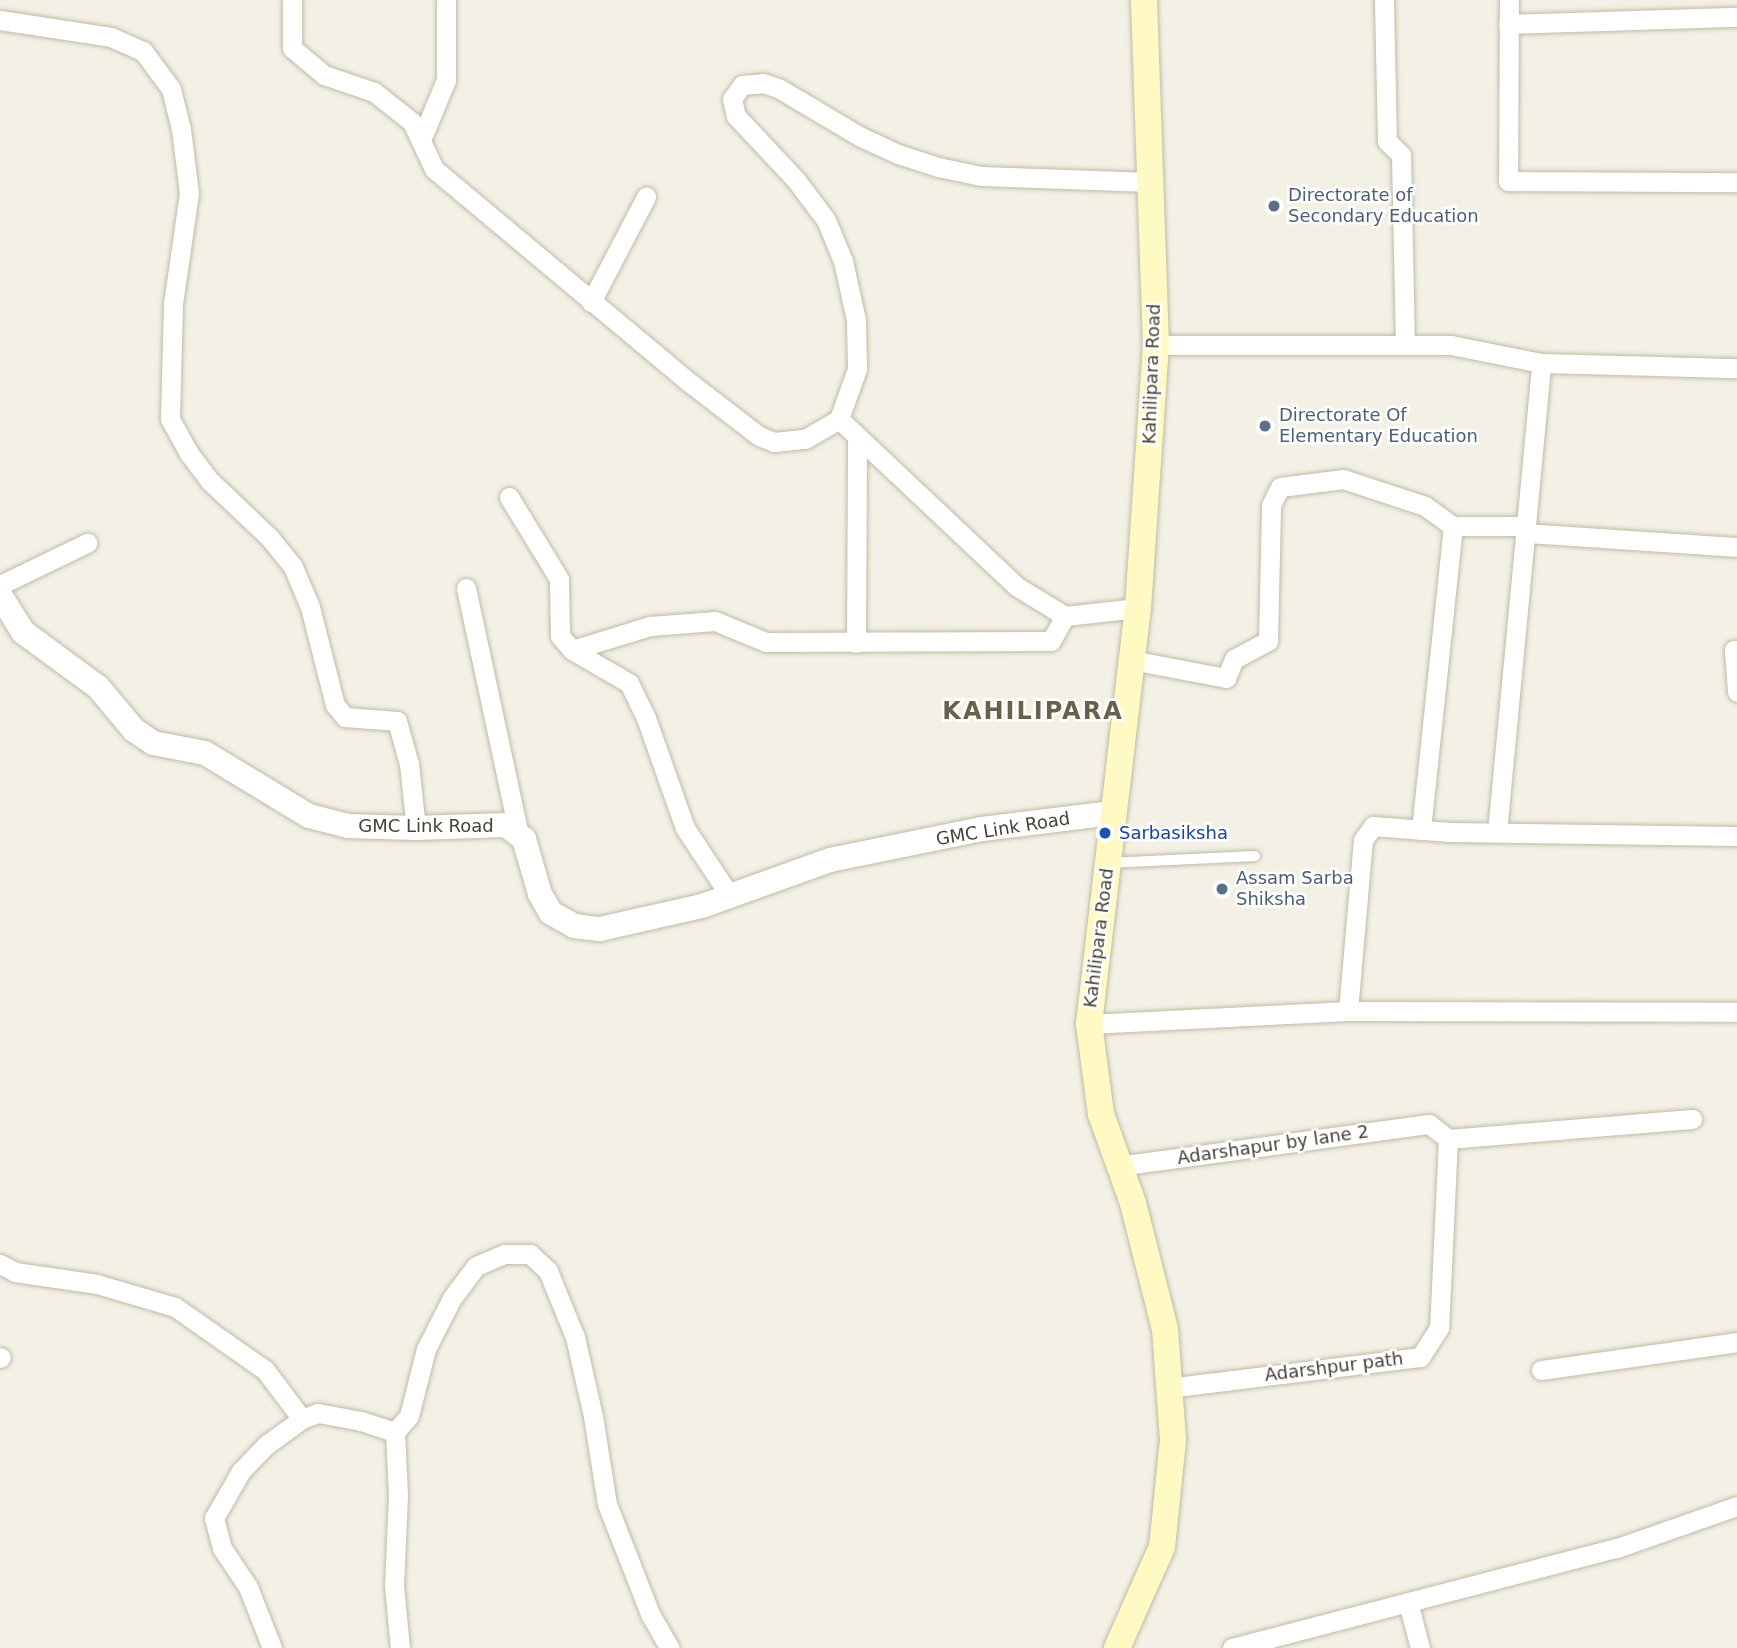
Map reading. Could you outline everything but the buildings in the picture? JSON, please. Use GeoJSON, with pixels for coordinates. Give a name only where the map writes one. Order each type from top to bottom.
{"type":"FeatureCollection","features":[{"type":"Feature","properties":{"kind":"main road","name":"Kahilipara Road"},"geometry":{"type":"LineString","coordinates":[[1117,1648],[1162,1547],[1173,1440],[1165,1329],[1133,1203],[1101,1114],[1089,1024],[1138,608],[1156,345],[1144,0]]}},
{"type":"Feature","properties":{"kind":"street"},"geometry":{"type":"LineString","coordinates":[[292,0],[292,48],[324,75],[374,92],[412,122],[434,169],[591,302],[759,436],[774,442],[805,439],[839,419],[857,369],[856,320],[843,261],[825,220],[796,180],[736,116],[732,99],[742,85],[763,83],[780,89],[861,137],[898,154],[938,167],[981,176],[1150,182]]}},
{"type":"Feature","properties":{"kind":"street"},"geometry":{"type":"LineString","coordinates":[[421,140],[446,80],[446,0]]}},
{"type":"Feature","properties":{"kind":"street"},"geometry":{"type":"LineString","coordinates":[[1384,0],[1387,141],[1401,155],[1405,345]]}},
{"type":"Feature","properties":{"kind":"street"},"geometry":{"type":"LineString","coordinates":[[1509,0],[1508,181],[1737,182]]}},
{"type":"Feature","properties":{"kind":"street"},"geometry":{"type":"LineString","coordinates":[[1508,24],[1737,16]]}},
{"type":"Feature","properties":{"kind":"street"},"geometry":{"type":"LineString","coordinates":[[0,20],[111,37],[143,51],[171,89],[181,129],[189,193],[173,304],[170,419],[188,452],[211,482],[269,537],[293,568],[310,607],[335,705],[345,717],[397,721],[409,764],[416,828]]}},
{"type":"Feature","properties":{"kind":"street"},"geometry":{"type":"LineString","coordinates":[[591,302],[646,197]]}},
{"type":"Feature","properties":{"kind":"street"},"geometry":{"type":"LineString","coordinates":[[1156,345],[1451,345],[1541,363],[1737,368]]}},
{"type":"Feature","properties":{"kind":"street"},"geometry":{"type":"LineString","coordinates":[[1497,832],[1541,363]]}},
{"type":"Feature","properties":{"kind":"street"},"geometry":{"type":"LineString","coordinates":[[839,419],[1016,586],[1065,616],[1138,608]]}},
{"type":"Feature","properties":{"kind":"street"},"geometry":{"type":"LineString","coordinates":[[856,643],[857,437]]}},
{"type":"Feature","properties":{"kind":"street"},"geometry":{"type":"LineString","coordinates":[[1131,660],[1226,678],[1234,659],[1268,640],[1271,505],[1280,487],[1343,480],[1425,506],[1453,526],[1526,529],[1737,547]]}},
{"type":"Feature","properties":{"kind":"street"},"geometry":{"type":"LineString","coordinates":[[509,498],[559,579],[560,636],[572,650],[629,683],[646,718],[685,828],[730,896]]}},
{"type":"Feature","properties":{"kind":"street"},"geometry":{"type":"LineString","coordinates":[[1421,830],[1453,526]]}},
{"type":"Feature","properties":{"kind":"street"},"geometry":{"type":"LineString","coordinates":[[0,585],[88,543]]}},
{"type":"Feature","properties":{"kind":"street"},"geometry":{"type":"LineString","coordinates":[[466,588],[519,835]]}},
{"type":"Feature","properties":{"kind":"street","name":"GMC Link Road"},"geometry":{"type":"LineString","coordinates":[[0,594],[23,632],[98,687],[134,730],[153,743],[205,753],[309,816],[348,826],[416,828],[506,825],[524,839],[540,894],[551,914],[574,926],[600,929],[702,906],[830,860],[982,829],[1112,813]]}},
{"type":"Feature","properties":{"kind":"street"},"geometry":{"type":"LineString","coordinates":[[572,650],[650,626],[715,621],[766,642],[1051,640],[1065,616]]}},
{"type":"Feature","properties":{"kind":"street"},"geometry":{"type":"LineString","coordinates":[[1737,650],[1734,650],[1737,692]]}},
{"type":"Feature","properties":{"kind":"street"},"geometry":{"type":"LineString","coordinates":[[1348,1011],[1363,840],[1373,826],[1421,830],[1737,836]]}},
{"type":"Feature","properties":{"kind":"street"},"geometry":{"type":"LineString","coordinates":[[1089,1024],[1348,1011],[1737,1012]]}},
{"type":"Feature","properties":{"kind":"street"},"geometry":{"type":"LineString","coordinates":[[1448,1139],[1692,1119]]}},
{"type":"Feature","properties":{"kind":"street","name":"Adarshapur by lane 2"},"geometry":{"type":"LineString","coordinates":[[1118,1166],[1429,1124],[1448,1139]]}},
{"type":"Feature","properties":{"kind":"street","name":"Adarshpur path"},"geometry":{"type":"LineString","coordinates":[[1169,1388],[1420,1357],[1439,1328],[1448,1139]]}},
{"type":"Feature","properties":{"kind":"street"},"geometry":{"type":"LineString","coordinates":[[400,1648],[394,1585],[398,1495],[396,1432],[409,1416],[426,1349],[452,1298],[476,1266],[504,1254],[530,1254],[548,1271],[575,1337],[593,1416],[607,1504],[650,1614],[670,1648]]}},
{"type":"Feature","properties":{"kind":"street"},"geometry":{"type":"LineString","coordinates":[[0,1264],[15,1272],[97,1284],[175,1307],[265,1370],[302,1419]]}},
{"type":"Feature","properties":{"kind":"street"},"geometry":{"type":"LineString","coordinates":[[1541,1370],[1737,1342]]}},
{"type":"Feature","properties":{"kind":"street"},"geometry":{"type":"LineString","coordinates":[[272,1648],[248,1587],[222,1548],[214,1518],[241,1471],[266,1445],[302,1419],[318,1413],[361,1421],[396,1432]]}},
{"type":"Feature","properties":{"kind":"street"},"geometry":{"type":"LineString","coordinates":[[1232,1648],[1617,1548],[1737,1506]]}},
{"type":"Feature","properties":{"kind":"street"},"geometry":{"type":"LineString","coordinates":[[1408,1602],[1420,1648]]}},
{"type":"Feature","properties":{"kind":"lane"},"geometry":{"type":"LineString","coordinates":[[1108,863],[1255,856]]}},
{"type":"Feature","properties":{"kind":"place","name":"Directorate of Secondary Education"},"geometry":{"type":"Point","coordinates":[1274,206]}},
{"type":"Feature","properties":{"kind":"place","name":"Directorate Of Elementary Education"},"geometry":{"type":"Point","coordinates":[1265,426]}},
{"type":"Feature","properties":{"kind":"place","name":"Sarbasiksha"},"geometry":{"type":"Point","coordinates":[1105,833]}},
{"type":"Feature","properties":{"kind":"place","name":"Assam Sarba Shiksha"},"geometry":{"type":"Point","coordinates":[1222,889]}},
{"type":"Feature","properties":{"kind":"district","name":"KAHILIPARA"},"geometry":{"type":"Point","coordinates":[1033,712]}}]}
